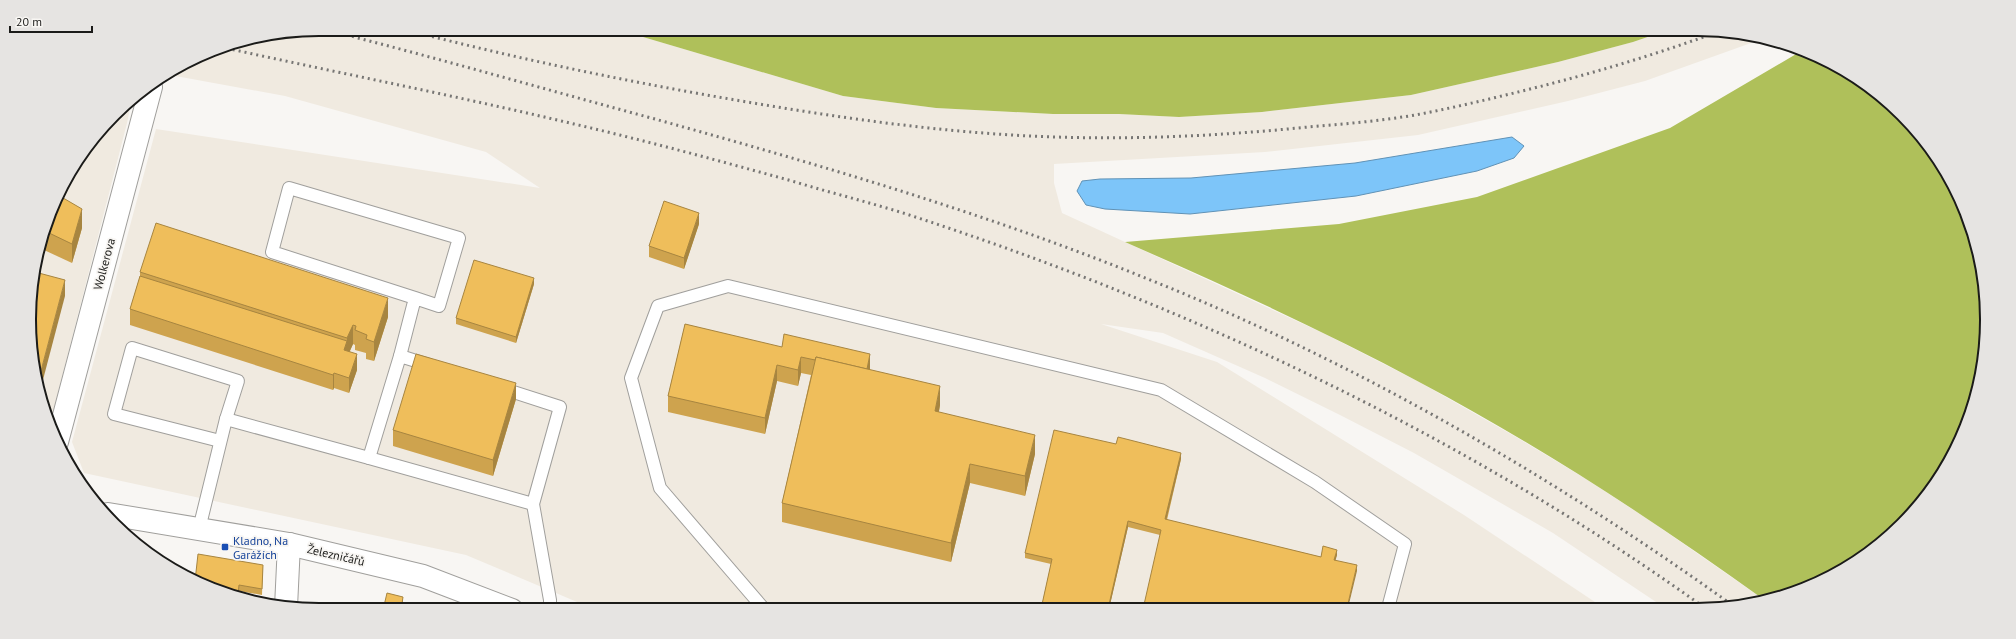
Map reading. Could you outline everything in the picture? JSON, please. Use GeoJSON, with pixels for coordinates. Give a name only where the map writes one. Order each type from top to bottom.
{"type":"FeatureCollection","features":[{"type":"Feature","properties":{"kind":"street","name":"Wolkerova"},"geometry":{"type":"LineString","coordinates":[[60,432],[149,93]]}},
{"type":"Feature","properties":{"kind":"street","name":"Železničářů"},"geometry":{"type":"LineString","coordinates":[[114,515],[290,544],[423,576],[494,603]]}},
{"type":"Feature","properties":{"kind":"street"},"geometry":{"type":"LineString","coordinates":[[286,601],[290,544]]}},
{"type":"Feature","properties":{"kind":"lane"},"geometry":{"type":"LineString","coordinates":[[290,188],[459,238],[440,306],[415,298],[272,252],[290,188]]}},
{"type":"Feature","properties":{"kind":"lane"},"geometry":{"type":"LineString","coordinates":[[759,603],[660,488],[631,378],[658,306],[728,286],[1161,390],[1315,482],[1405,544],[1389,603]]}},
{"type":"Feature","properties":{"kind":"lane"},"geometry":{"type":"LineString","coordinates":[[369,458],[400,356],[415,298]]}},
{"type":"Feature","properties":{"kind":"lane"},"geometry":{"type":"LineString","coordinates":[[199,529],[220,441],[238,380],[132,348],[114,414],[220,441]]}},
{"type":"Feature","properties":{"kind":"lane"},"geometry":{"type":"LineString","coordinates":[[400,356],[443,370]]}},
{"type":"Feature","properties":{"kind":"lane"},"geometry":{"type":"LineString","coordinates":[[487,384],[560,407],[533,504],[550,603]]}},
{"type":"Feature","properties":{"kind":"lane"},"geometry":{"type":"LineString","coordinates":[[226,419],[533,504]]}},
{"type":"Feature","properties":{"kind":"shaded area"},"geometry":{"type":"Polygon","coordinates":[[[320,36],[620,36],[643,37],[843,96],[936,108],[1053,114],[1119,114],[1179,117],[1262,112],[1411,95],[1558,62],[1651,36],[1734,38],[1755,42],[1645,81],[1568,101],[1418,135],[1265,152],[1054,164],[1054,183],[1062,213],[1325,334],[1421,383],[1586,479],[1652,522],[1759,596],[1734,601],[1658,603],[1553,533],[1414,453],[1340,415],[1265,378],[1163,333],[1101,324],[1217,362],[1464,515],[1596,603],[579,603],[466,555],[84,473],[72,442],[156,129],[540,188],[486,152],[285,96],[175,76],[194,65],[228,51],[264,41],[282,38],[320,36]]]}},
{"type":"Feature","properties":{"kind":"shaded area"},"geometry":{"type":"Polygon","coordinates":[[[130,109],[52,414],[41,375],[38,357],[36,320],[38,282],[41,264],[51,228],[65,194],[74,178],[106,133],[130,109]]]}},
{"type":"Feature","properties":{"kind":"green space"},"geometry":{"type":"Polygon","coordinates":[[[642,36],[1651,36],[1558,62],[1411,95],[1262,112],[1179,117],[1119,114],[1053,114],[936,108],[843,96],[642,36]]]}},
{"type":"Feature","properties":{"kind":"green space"},"geometry":{"type":"Polygon","coordinates":[[[1796,54],[1822,65],[1854,84],[1883,106],[1910,133],[1921,147],[1932,162],[1951,194],[1965,228],[1975,264],[1978,282],[1980,320],[1978,357],[1975,375],[1965,411],[1951,445],[1932,477],[1910,506],[1897,520],[1883,533],[1854,555],[1822,574],[1788,588],[1759,596],[1680,541],[1595,485],[1553,458],[1465,407],[1312,327],[1125,242],[1339,224],[1477,197],[1670,128],[1796,54]]]}},
{"type":"Feature","properties":{"kind":"water"},"geometry":{"type":"Polygon","coordinates":[[[1512,137],[1524,146],[1514,158],[1477,171],[1356,196],[1190,214],[1105,209],[1086,205],[1077,191],[1082,181],[1100,179],[1191,178],[1355,163],[1512,137]]]}},
{"type":"Feature","properties":{"kind":"building"},"geometry":{"type":"Polygon","coordinates":[[[63,198],[82,209],[72,244],[50,233],[63,198]]]}},
{"type":"Feature","properties":{"kind":"building"},"geometry":{"type":"Polygon","coordinates":[[[664,201],[699,213],[684,258],[649,246],[664,201]]]}},
{"type":"Feature","properties":{"kind":"building"},"geometry":{"type":"Polygon","coordinates":[[[156,223],[388,298],[374,342],[366,339],[367,335],[355,330],[356,326],[353,325],[347,338],[140,272],[156,223]]]}},
{"type":"Feature","properties":{"kind":"building"},"geometry":{"type":"Polygon","coordinates":[[[474,260],[534,278],[516,337],[456,318],[474,260]]]}},
{"type":"Feature","properties":{"kind":"building"},"geometry":{"type":"Polygon","coordinates":[[[39,273],[65,280],[41,372],[38,357],[36,320],[39,273]]]}},
{"type":"Feature","properties":{"kind":"building"},"geometry":{"type":"Polygon","coordinates":[[[140,276],[347,341],[344,350],[357,354],[349,378],[334,373],[333,375],[130,309],[140,276]]]}},
{"type":"Feature","properties":{"kind":"building"},"geometry":{"type":"Polygon","coordinates":[[[685,324],[782,347],[784,334],[870,354],[867,369],[816,357],[815,360],[801,357],[798,370],[777,365],[765,418],[668,396],[685,324]]]}},
{"type":"Feature","properties":{"kind":"building"},"geometry":{"type":"Polygon","coordinates":[[[416,354],[516,383],[493,460],[393,430],[416,354]]]}},
{"type":"Feature","properties":{"kind":"building"},"geometry":{"type":"Polygon","coordinates":[[[816,357],[940,386],[935,411],[1035,435],[1025,476],[970,464],[951,543],[782,503],[816,357]]]}},
{"type":"Feature","properties":{"kind":"building"},"geometry":{"type":"Polygon","coordinates":[[[1054,430],[1116,444],[1118,437],[1181,453],[1165,519],[1321,557],[1323,546],[1337,550],[1334,560],[1357,565],[1348,603],[1144,603],[1161,530],[1128,521],[1109,603],[1042,603],[1052,559],[1025,553],[1054,430]]]}},
{"type":"Feature","properties":{"kind":"building"},"geometry":{"type":"Polygon","coordinates":[[[198,554],[263,565],[262,589],[239,585],[238,591],[196,575],[198,554]]]}},
{"type":"Feature","properties":{"kind":"building"},"geometry":{"type":"Polygon","coordinates":[[[387,593],[403,597],[402,603],[385,603],[387,593]]]}},
{"type":"Feature","properties":{"kind":"railway"},"geometry":{"type":"LineString","coordinates":[[349,36],[644,116],[896,189],[958,209],[1082,253],[1143,277],[1299,345],[1449,424],[1595,512],[1727,601]]}},
{"type":"Feature","properties":{"kind":"railway"},"geometry":{"type":"LineString","coordinates":[[431,36],[580,71],[714,96],[854,119],[949,130],[1012,135],[1086,138],[1197,136],[1362,122],[1415,115],[1477,102],[1566,80],[1618,65],[1704,36]]}},
{"type":"Feature","properties":{"kind":"railway"},"geometry":{"type":"LineString","coordinates":[[233,50],[486,104],[656,144],[900,212],[1006,248],[1112,288],[1216,332],[1318,379],[1418,430],[1516,485],[1612,545],[1698,603]]}},
{"type":"Feature","properties":{"kind":"place","name":"Kladno, Na Garážích"},"geometry":{"type":"Point","coordinates":[225,547]}}]}
